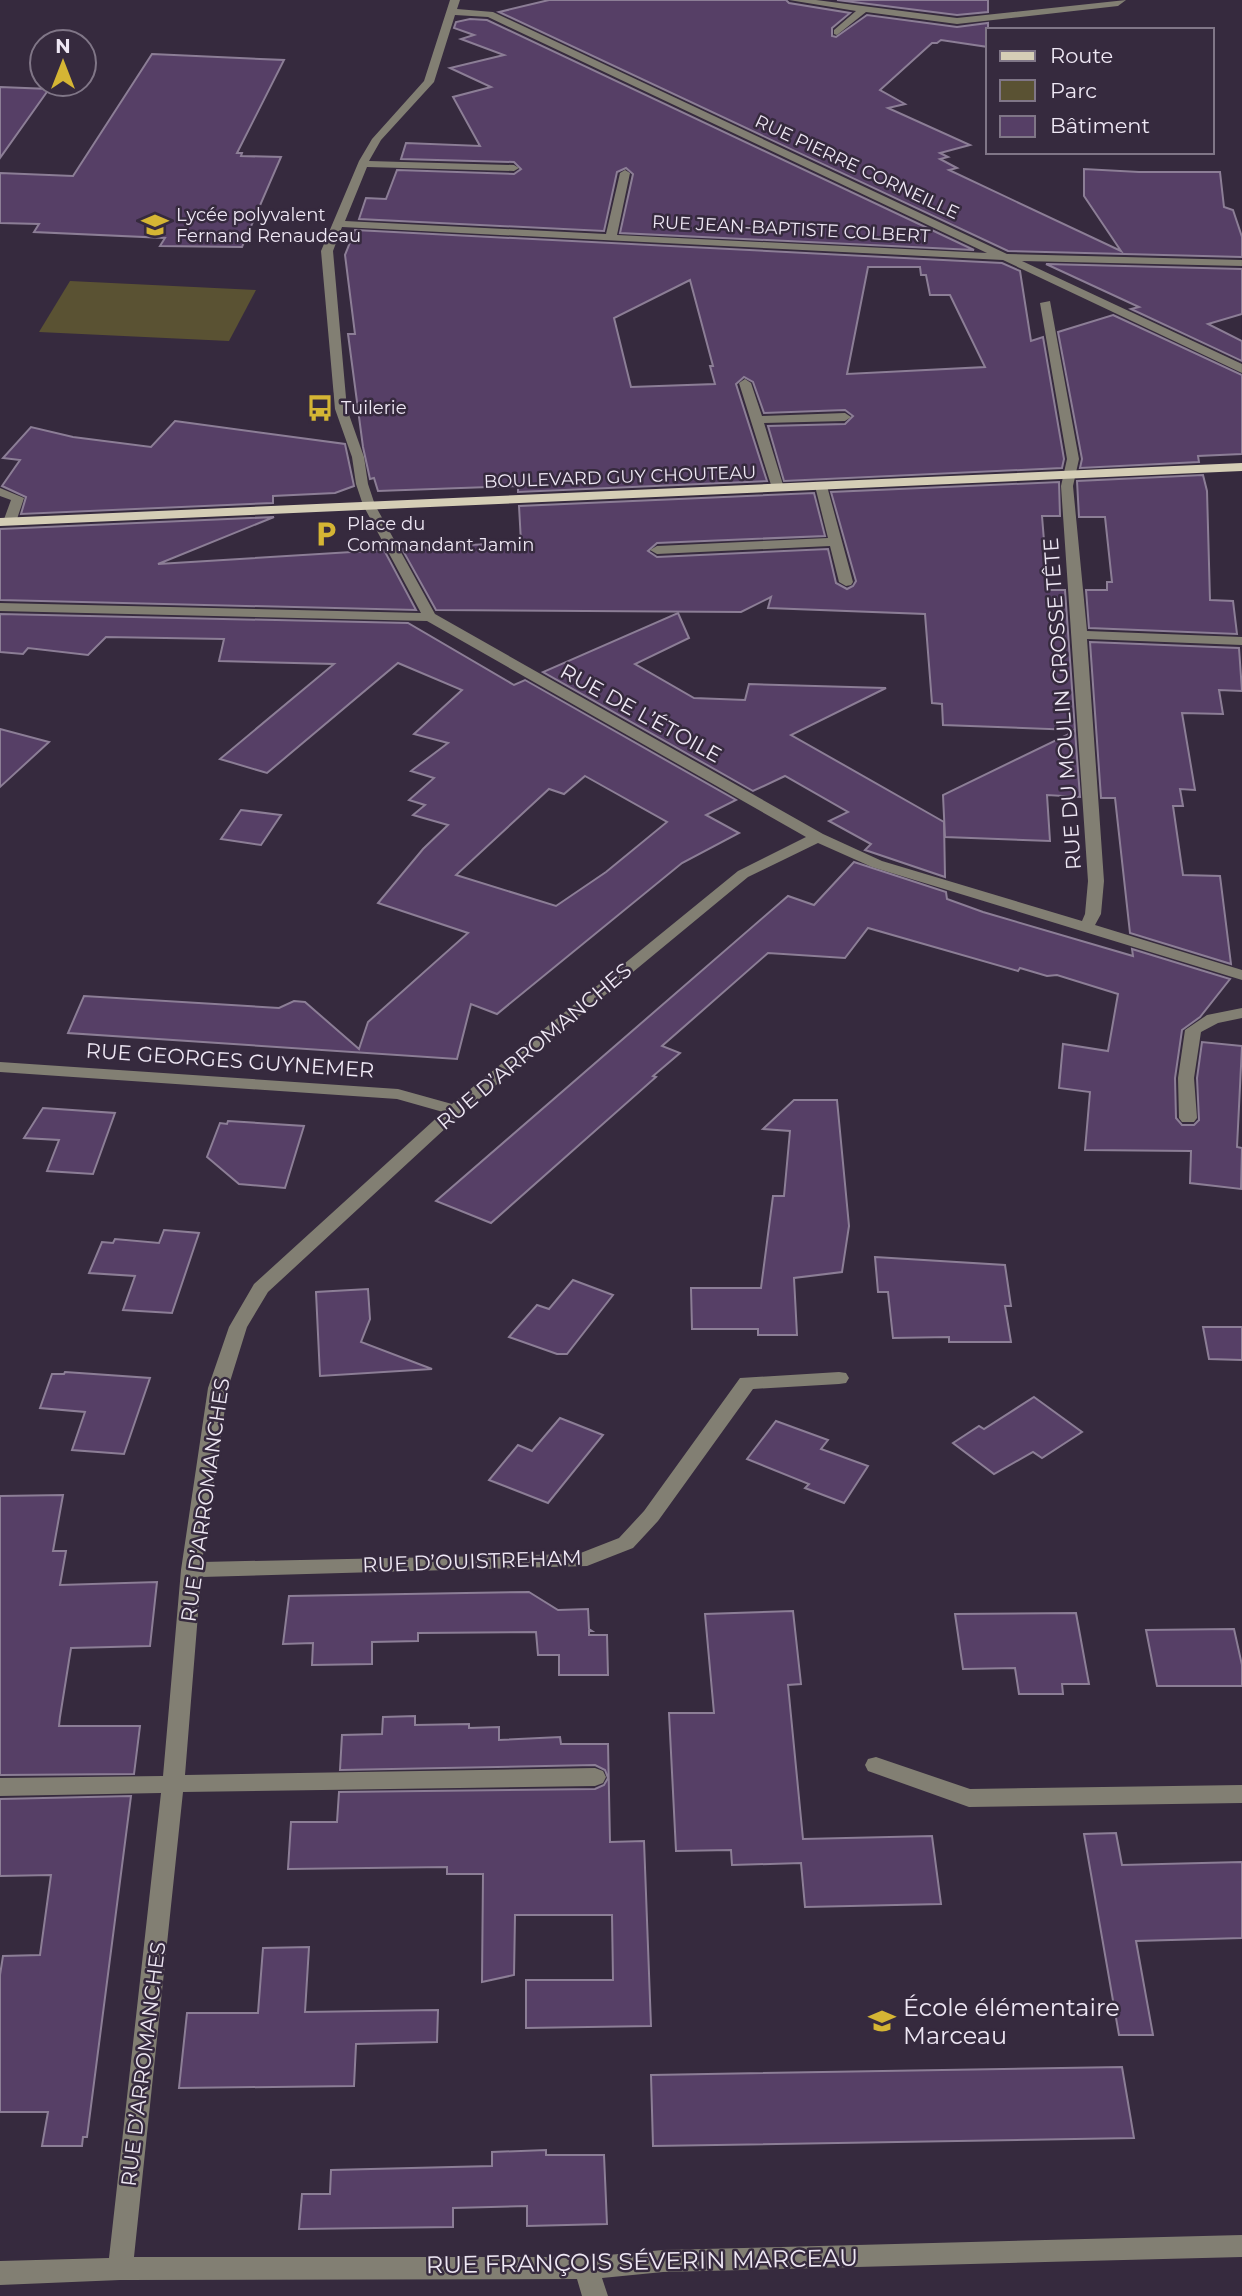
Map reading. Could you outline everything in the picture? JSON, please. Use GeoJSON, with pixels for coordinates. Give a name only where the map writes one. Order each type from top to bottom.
{"type":"FeatureCollection","features":[{"type":"Feature","properties":{"kind":"main road","name":"BOULEVARD GUY CHOUTEAU"},"geometry":{"type":"LineString","coordinates":[[5,522],[1242,467]]}},
{"type":"Feature","properties":{"kind":"street"},"geometry":{"type":"LineString","coordinates":[[430,617],[369,505],[358,457],[341,409],[327,251],[363,164],[377,139],[429,82],[455,0]]}},
{"type":"Feature","properties":{"kind":"street"},"geometry":{"type":"LineString","coordinates":[[794,0],[957,21],[1118,3],[1121,0]]}},
{"type":"Feature","properties":{"kind":"street"},"geometry":{"type":"LineString","coordinates":[[1050,0],[1064,9]]}},
{"type":"Feature","properties":{"kind":"street"},"geometry":{"type":"LineString","coordinates":[[837,33],[863,10]]}},
{"type":"Feature","properties":{"kind":"street","name":"RUE PIERRE CORNEILLE"},"geometry":{"type":"LineString","coordinates":[[452,12],[490,14],[1242,369]]}},
{"type":"Feature","properties":{"kind":"street"},"geometry":{"type":"LineString","coordinates":[[363,164],[514,168]]}},
{"type":"Feature","properties":{"kind":"street"},"geometry":{"type":"LineString","coordinates":[[611,238],[625,173]]}},
{"type":"Feature","properties":{"kind":"street","name":"RUE JEAN-BAPTISTE COLBERT"},"geometry":{"type":"LineString","coordinates":[[338,224],[1004,257],[1242,263]]}},
{"type":"Feature","properties":{"kind":"street","name":"RUE DU MOULIN GROSSE TÊTE"},"geometry":{"type":"LineString","coordinates":[[1045,276],[1055,300],[1073,459],[1067,486],[1096,881],[1093,914],[1086,928]]}},
{"type":"Feature","properties":{"kind":"street"},"geometry":{"type":"LineString","coordinates":[[1055,300],[1082,293]]}},
{"type":"Feature","properties":{"kind":"street"},"geometry":{"type":"LineString","coordinates":[[746,383],[778,488]]}},
{"type":"Feature","properties":{"kind":"street"},"geometry":{"type":"LineString","coordinates":[[757,420],[845,417]]}},
{"type":"Feature","properties":{"kind":"street"},"geometry":{"type":"LineString","coordinates":[[821,486],[846,582]]}},
{"type":"Feature","properties":{"kind":"street"},"geometry":{"type":"LineString","coordinates":[[0,492],[18,498],[5,522]]}},
{"type":"Feature","properties":{"kind":"street"},"geometry":{"type":"LineString","coordinates":[[657,550],[835,542]]}},
{"type":"Feature","properties":{"kind":"street","name":"RUE DE L’ÉTOILE"},"geometry":{"type":"LineString","coordinates":[[0,607],[430,617],[818,837],[877,864],[1242,975]]}},
{"type":"Feature","properties":{"kind":"street"},"geometry":{"type":"LineString","coordinates":[[1080,635],[1242,641]]}},
{"type":"Feature","properties":{"kind":"street","name":"RUE D’ARROMANCHES"},"geometry":{"type":"LineString","coordinates":[[120,2269],[151,2004],[191,1570],[218,1388],[238,1327],[261,1288],[455,1110],[743,874],[818,837]]}},
{"type":"Feature","properties":{"kind":"street"},"geometry":{"type":"LineString","coordinates":[[1188,1118],[1186,1078],[1193,1030],[1213,1019],[1242,1013]]}},
{"type":"Feature","properties":{"kind":"street","name":"RUE GEORGES GUYNEMER"},"geometry":{"type":"LineString","coordinates":[[0,1067],[398,1094],[455,1110]]}},
{"type":"Feature","properties":{"kind":"street","name":"RUE D’OUISTREHAM"},"geometry":{"type":"LineString","coordinates":[[191,1570],[580,1562],[626,1543],[651,1516],[747,1383],[839,1378]]}},
{"type":"Feature","properties":{"kind":"street"},"geometry":{"type":"LineString","coordinates":[[876,1765],[969,1798],[1242,1794]]}},
{"type":"Feature","properties":{"kind":"street"},"geometry":{"type":"LineString","coordinates":[[0,1787],[594,1777]]}},
{"type":"Feature","properties":{"kind":"street","name":"RUE FRANÇOIS SÉVERIN MARCEAU"},"geometry":{"type":"LineString","coordinates":[[0,2273],[120,2269],[586,2268],[663,2261],[1242,2246]]}},
{"type":"Feature","properties":{"kind":"street"},"geometry":{"type":"LineString","coordinates":[[586,2268],[595,2296]]}},
{"type":"Feature","properties":{"kind":"green space"},"geometry":{"type":"Polygon","coordinates":[[[70,281],[256,290],[229,341],[39,332],[70,281]]]}},
{"type":"Feature","properties":{"kind":"building"},"geometry":{"type":"Polygon","coordinates":[[[549,0],[786,0],[789,3],[850,13],[832,28],[832,36],[836,37],[867,15],[957,27],[988,23],[986,47],[941,40],[932,43],[880,90],[905,104],[888,108],[970,145],[940,153],[948,157],[940,159],[957,168],[949,170],[1121,251],[1084,196],[1084,169],[1220,172],[1224,207],[1233,210],[1242,237],[1242,257],[1008,251],[499,12],[549,0]]]}},
{"type":"Feature","properties":{"kind":"building"},"geometry":{"type":"Polygon","coordinates":[[[837,0],[988,0],[988,12],[957,15],[837,0]]]}},
{"type":"Feature","properties":{"kind":"building"},"geometry":{"type":"Polygon","coordinates":[[[487,20],[974,250],[620,233],[633,174],[626,168],[617,172],[604,231],[359,219],[366,198],[386,199],[397,170],[514,174],[521,169],[514,162],[401,159],[406,143],[480,146],[453,97],[491,87],[450,68],[504,55],[461,39],[474,35],[454,28],[456,22],[487,20]]]}},
{"type":"Feature","properties":{"kind":"building"},"geometry":{"type":"Polygon","coordinates":[[[152,54],[284,60],[237,153],[242,153],[241,156],[281,157],[242,247],[160,246],[165,238],[34,232],[39,224],[0,223],[0,173],[73,176],[152,54]]]}},
{"type":"Feature","properties":{"kind":"building"},"geometry":{"type":"Polygon","coordinates":[[[0,87],[28,88],[28,98],[43,98],[0,158],[0,87]]]}},
{"type":"Feature","properties":{"kind":"building"},"geometry":{"type":"Polygon","coordinates":[[[355,230],[1002,263],[1020,271],[1031,341],[1043,337],[1064,459],[1062,468],[784,481],[768,426],[845,424],[853,416],[845,410],[764,413],[753,382],[744,377],[736,384],[767,481],[518,492],[518,486],[378,491],[374,478],[370,479],[363,447],[348,334],[355,334],[345,255],[355,230]],[[868,267],[847,374],[985,367],[950,295],[930,295],[926,275],[921,275],[920,267],[868,267]],[[690,280],[614,318],[631,387],[715,384],[710,366],[713,366],[690,280]]]}},
{"type":"Feature","properties":{"kind":"building"},"geometry":{"type":"Polygon","coordinates":[[[1046,264],[1242,269],[1242,314],[1208,324],[1242,341],[1242,361],[1131,309],[1139,307],[1046,264]]]}},
{"type":"Feature","properties":{"kind":"building"},"geometry":{"type":"Polygon","coordinates":[[[1113,315],[1242,375],[1242,454],[1198,456],[1199,462],[1080,468],[1082,459],[1058,332],[1113,315]]]}},
{"type":"Feature","properties":{"kind":"building"},"geometry":{"type":"Polygon","coordinates":[[[175,421],[345,444],[354,486],[335,493],[273,496],[273,503],[21,514],[26,497],[2,486],[20,460],[3,458],[31,427],[73,437],[151,447],[175,421]]]}},
{"type":"Feature","properties":{"kind":"building"},"geometry":{"type":"Polygon","coordinates":[[[1203,475],[1207,491],[1210,600],[1233,601],[1237,634],[1089,628],[1086,590],[1107,590],[1107,582],[1112,582],[1105,517],[1079,517],[1077,481],[1203,475]]]}},
{"type":"Feature","properties":{"kind":"building"},"geometry":{"type":"Polygon","coordinates":[[[1059,482],[1060,516],[1042,516],[1048,590],[1065,590],[1075,730],[943,725],[942,704],[932,703],[925,614],[768,608],[771,597],[741,612],[436,610],[402,549],[521,542],[519,506],[814,493],[825,536],[657,543],[648,551],[657,557],[828,549],[836,583],[847,589],[856,581],[831,492],[1059,482]]]}},
{"type":"Feature","properties":{"kind":"building"},"geometry":{"type":"Polygon","coordinates":[[[274,517],[158,564],[384,550],[416,610],[0,600],[0,529],[274,517]]]}},
{"type":"Feature","properties":{"kind":"building"},"geometry":{"type":"Polygon","coordinates":[[[678,613],[689,638],[635,664],[694,698],[745,700],[749,684],[886,688],[791,735],[944,822],[945,877],[865,850],[871,844],[829,821],[848,812],[785,776],[753,791],[543,672],[678,613]]]}},
{"type":"Feature","properties":{"kind":"building"},"geometry":{"type":"Polygon","coordinates":[[[0,614],[408,623],[514,685],[525,680],[736,800],[706,815],[739,833],[682,863],[497,1014],[471,1004],[457,1059],[68,1033],[84,996],[279,1008],[294,1001],[305,1002],[359,1049],[368,1022],[468,933],[378,903],[423,849],[448,825],[413,815],[425,805],[409,800],[434,778],[411,771],[448,743],[414,734],[462,690],[398,663],[267,773],[220,759],[334,664],[219,661],[224,639],[106,637],[88,655],[28,648],[23,654],[0,652],[0,614]],[[585,776],[564,794],[549,789],[456,875],[556,906],[606,872],[667,822],[585,776]]]}},
{"type":"Feature","properties":{"kind":"building"},"geometry":{"type":"Polygon","coordinates":[[[1090,642],[1239,648],[1242,691],[1219,690],[1223,714],[1182,713],[1195,790],[1180,789],[1183,806],[1173,806],[1183,875],[1220,876],[1231,964],[1130,933],[1115,798],[1101,798],[1090,642]]]}},
{"type":"Feature","properties":{"kind":"building"},"geometry":{"type":"Polygon","coordinates":[[[0,729],[49,742],[0,787],[0,729]]]}},
{"type":"Feature","properties":{"kind":"building"},"geometry":{"type":"Polygon","coordinates":[[[1075,731],[1080,797],[1047,795],[1050,841],[945,837],[943,795],[1075,731]]]}},
{"type":"Feature","properties":{"kind":"building"},"geometry":{"type":"Polygon","coordinates":[[[241,810],[281,815],[261,845],[221,839],[241,810]]]}},
{"type":"Feature","properties":{"kind":"building"},"geometry":{"type":"Polygon","coordinates":[[[854,862],[946,892],[947,899],[983,912],[1133,956],[1132,949],[1230,979],[1200,1017],[1182,1030],[1175,1078],[1176,1118],[1182,1125],[1194,1125],[1199,1120],[1197,1078],[1202,1042],[1242,1046],[1237,1147],[1242,1148],[1241,1189],[1190,1183],[1191,1151],[1085,1150],[1090,1092],[1059,1088],[1063,1044],[1108,1051],[1118,994],[1057,975],[1047,976],[1020,968],[1018,971],[868,928],[845,958],[768,953],[662,1046],[680,1053],[653,1076],[656,1077],[491,1223],[436,1201],[788,896],[814,905],[854,862]]]}},
{"type":"Feature","properties":{"kind":"building"},"geometry":{"type":"Polygon","coordinates":[[[794,1100],[837,1100],[849,1226],[842,1272],[794,1278],[797,1335],[758,1335],[758,1329],[692,1329],[691,1288],[761,1288],[773,1196],[784,1196],[790,1131],[763,1129],[794,1100]]]}},
{"type":"Feature","properties":{"kind":"building"},"geometry":{"type":"Polygon","coordinates":[[[43,1108],[115,1113],[93,1174],[47,1171],[59,1140],[24,1138],[43,1108]]]}},
{"type":"Feature","properties":{"kind":"building"},"geometry":{"type":"Polygon","coordinates":[[[228,1121],[304,1126],[285,1188],[239,1184],[207,1157],[220,1123],[227,1124],[228,1121]]]}},
{"type":"Feature","properties":{"kind":"building"},"geometry":{"type":"Polygon","coordinates":[[[164,1230],[199,1233],[172,1313],[123,1310],[135,1276],[89,1273],[102,1242],[113,1243],[115,1239],[159,1243],[164,1230]]]}},
{"type":"Feature","properties":{"kind":"building"},"geometry":{"type":"Polygon","coordinates":[[[875,1257],[1005,1265],[1011,1306],[1005,1306],[1011,1342],[949,1342],[949,1337],[893,1338],[888,1292],[878,1292],[875,1257]]]}},
{"type":"Feature","properties":{"kind":"building"},"geometry":{"type":"Polygon","coordinates":[[[573,1280],[613,1295],[567,1354],[557,1354],[509,1337],[537,1305],[549,1309],[573,1280]]]}},
{"type":"Feature","properties":{"kind":"building"},"geometry":{"type":"Polygon","coordinates":[[[368,1289],[370,1319],[361,1342],[432,1369],[320,1376],[316,1292],[368,1289]]]}},
{"type":"Feature","properties":{"kind":"building"},"geometry":{"type":"Polygon","coordinates":[[[1203,1327],[1242,1327],[1242,1360],[1209,1359],[1203,1327]]]}},
{"type":"Feature","properties":{"kind":"building"},"geometry":{"type":"Polygon","coordinates":[[[65,1372],[150,1378],[124,1454],[72,1450],[85,1412],[40,1408],[52,1374],[65,1372]]]}},
{"type":"Feature","properties":{"kind":"building"},"geometry":{"type":"Polygon","coordinates":[[[1034,1397],[1082,1432],[1042,1458],[1033,1452],[994,1474],[953,1443],[979,1426],[984,1429],[1034,1397]]]}},
{"type":"Feature","properties":{"kind":"building"},"geometry":{"type":"Polygon","coordinates":[[[560,1418],[603,1435],[548,1503],[489,1480],[518,1445],[532,1451],[560,1418]]]}},
{"type":"Feature","properties":{"kind":"building"},"geometry":{"type":"Polygon","coordinates":[[[776,1421],[828,1440],[821,1449],[868,1466],[844,1503],[805,1488],[809,1484],[747,1459],[776,1421]]]}},
{"type":"Feature","properties":{"kind":"building"},"geometry":{"type":"Polygon","coordinates":[[[63,1495],[53,1551],[66,1551],[60,1585],[157,1582],[150,1646],[71,1648],[60,1717],[59,1726],[140,1726],[134,1774],[0,1775],[0,1496],[63,1495]]]}},
{"type":"Feature","properties":{"kind":"building"},"geometry":{"type":"Polygon","coordinates":[[[529,1592],[558,1610],[588,1609],[589,1629],[592,1631],[589,1631],[589,1635],[607,1635],[608,1675],[559,1675],[559,1655],[538,1655],[536,1632],[418,1633],[418,1641],[372,1642],[372,1664],[312,1665],[313,1643],[283,1644],[289,1596],[529,1592]]]}},
{"type":"Feature","properties":{"kind":"building"},"geometry":{"type":"Polygon","coordinates":[[[793,1611],[801,1684],[788,1685],[803,1839],[932,1836],[941,1904],[805,1907],[801,1863],[732,1865],[731,1850],[676,1851],[669,1713],[714,1713],[705,1614],[793,1611]]]}},
{"type":"Feature","properties":{"kind":"building"},"geometry":{"type":"Polygon","coordinates":[[[1076,1613],[1089,1684],[1062,1684],[1063,1694],[1019,1694],[1015,1668],[963,1669],[955,1614],[1076,1613]]]}},
{"type":"Feature","properties":{"kind":"building"},"geometry":{"type":"Polygon","coordinates":[[[1234,1629],[1242,1665],[1242,1686],[1157,1686],[1146,1630],[1234,1629]]]}},
{"type":"Feature","properties":{"kind":"building"},"geometry":{"type":"Polygon","coordinates":[[[415,1716],[415,1725],[469,1724],[469,1728],[499,1727],[499,1740],[560,1737],[561,1744],[608,1744],[610,1842],[644,1841],[651,2026],[526,2028],[526,1980],[613,1980],[612,1915],[515,1915],[514,1975],[482,1982],[483,1874],[447,1874],[447,1867],[288,1869],[291,1822],[337,1822],[339,1792],[595,1789],[604,1785],[608,1778],[605,1770],[595,1765],[340,1770],[342,1735],[382,1734],[383,1717],[415,1716]]]}},
{"type":"Feature","properties":{"kind":"building"},"geometry":{"type":"Polygon","coordinates":[[[131,1796],[87,2137],[83,2137],[82,2146],[42,2146],[48,2112],[0,2112],[0,1975],[3,1956],[40,1955],[51,1875],[0,1876],[0,1799],[131,1796]]]}},
{"type":"Feature","properties":{"kind":"building"},"geometry":{"type":"Polygon","coordinates":[[[1116,1833],[1122,1865],[1242,1862],[1242,1938],[1136,1941],[1153,2035],[1119,2035],[1084,1834],[1116,1833]]]}},
{"type":"Feature","properties":{"kind":"building"},"geometry":{"type":"Polygon","coordinates":[[[309,1947],[305,2012],[438,2010],[437,2042],[356,2044],[354,2086],[179,2088],[187,2013],[258,2013],[263,1948],[309,1947]]]}},
{"type":"Feature","properties":{"kind":"building"},"geometry":{"type":"Polygon","coordinates":[[[1122,2067],[1134,2138],[653,2146],[651,2075],[1122,2067]]]}},
{"type":"Feature","properties":{"kind":"building"},"geometry":{"type":"Polygon","coordinates":[[[546,2150],[546,2155],[604,2155],[607,2224],[527,2226],[527,2206],[453,2208],[453,2227],[299,2229],[302,2194],[330,2194],[331,2170],[492,2166],[492,2152],[546,2150]]]}},
{"type":"Feature","properties":{"kind":"place","name":"Lycée polyvalent Fernand Renaudeau"},"geometry":{"type":"Point","coordinates":[155,225]}},
{"type":"Feature","properties":{"kind":"place","name":"Tuilerie"},"geometry":{"type":"Point","coordinates":[320,408]}},
{"type":"Feature","properties":{"kind":"place","name":"Place du Commandant Jamin"},"geometry":{"type":"Point","coordinates":[326,534]}},
{"type":"Feature","properties":{"kind":"place","name":"École élémentaire Marceau"},"geometry":{"type":"Point","coordinates":[882,2021]}}]}
